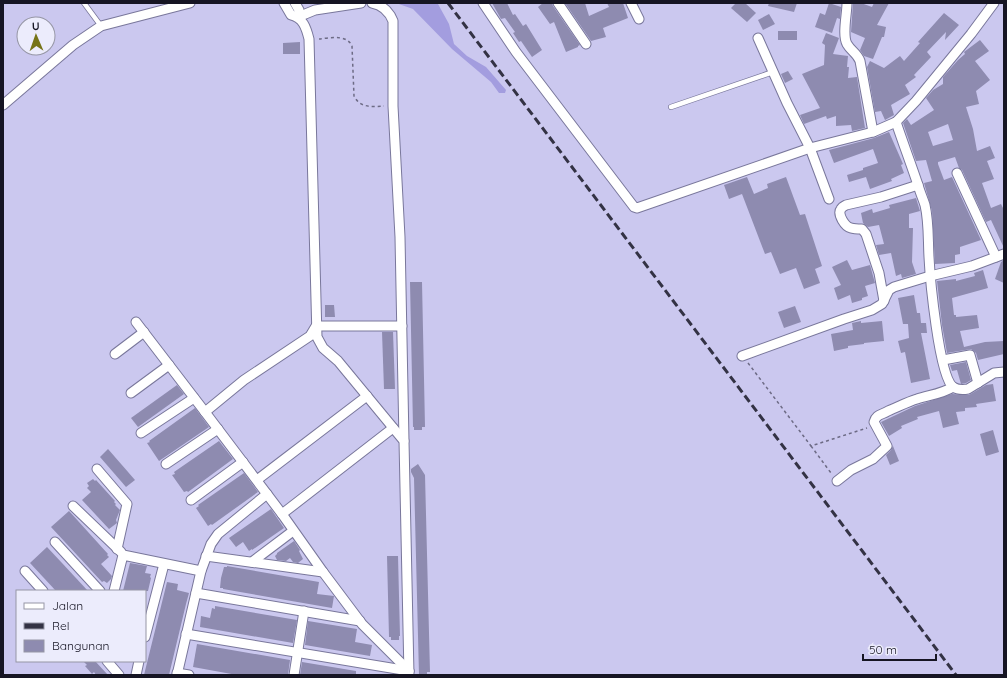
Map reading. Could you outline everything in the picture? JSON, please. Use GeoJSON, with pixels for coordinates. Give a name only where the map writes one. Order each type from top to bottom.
{"type":"FeatureCollection","features":[{"type":"Feature","properties":{"kind":"street"},"geometry":{"type":"LineString","coordinates":[[3,105],[73,45],[101,26],[190,3]]}},
{"type":"Feature","properties":{"kind":"street"},"geometry":{"type":"LineString","coordinates":[[284,3],[291,14],[298,17],[307,30],[309,39],[317,337],[320,343],[338,361],[404,441]]}},
{"type":"Feature","properties":{"kind":"street"},"geometry":{"type":"LineString","coordinates":[[295,3],[299,10],[298,17]]}},
{"type":"Feature","properties":{"kind":"street"},"geometry":{"type":"LineString","coordinates":[[298,17],[315,10],[361,3]]}},
{"type":"Feature","properties":{"kind":"street"},"geometry":{"type":"LineString","coordinates":[[372,3],[384,8],[390,13],[393,21],[394,106],[400,237],[409,673]]}},
{"type":"Feature","properties":{"kind":"street"},"geometry":{"type":"LineString","coordinates":[[484,3],[516,52],[635,208],[642,208],[810,148],[873,132],[896,122],[916,101],[971,34],[994,3]]}},
{"type":"Feature","properties":{"kind":"street"},"geometry":{"type":"LineString","coordinates":[[558,3],[586,44]]}},
{"type":"Feature","properties":{"kind":"street"},"geometry":{"type":"LineString","coordinates":[[631,3],[639,19]]}},
{"type":"Feature","properties":{"kind":"street"},"geometry":{"type":"LineString","coordinates":[[846,3],[846,40],[848,46],[857,54],[860,61],[873,132]]}},
{"type":"Feature","properties":{"kind":"street"},"geometry":{"type":"LineString","coordinates":[[758,38],[787,103],[810,148],[829,199]]}},
{"type":"Feature","properties":{"kind":"street"},"geometry":{"type":"LineString","coordinates":[[896,122],[925,204],[927,214],[930,276],[935,318],[948,379],[953,387],[965,390],[994,373],[1004,372]]}},
{"type":"Feature","properties":{"kind":"street"},"geometry":{"type":"LineString","coordinates":[[742,356],[872,310],[880,306],[889,290],[894,287],[930,276],[972,266],[1000,256],[957,173]]}},
{"type":"Feature","properties":{"kind":"street"},"geometry":{"type":"LineString","coordinates":[[884,301],[879,273],[866,234],[862,229],[848,227],[842,218],[840,210],[841,207],[846,205],[881,197],[918,185]]}},
{"type":"Feature","properties":{"kind":"street"},"geometry":{"type":"LineString","coordinates":[[136,322],[282,514],[360,621],[409,673]]}},
{"type":"Feature","properties":{"kind":"street"},"geometry":{"type":"LineString","coordinates":[[316,326],[402,326]]}},
{"type":"Feature","properties":{"kind":"street"},"geometry":{"type":"LineString","coordinates":[[205,412],[244,380],[310,336],[316,326]]}},
{"type":"Feature","properties":{"kind":"street"},"geometry":{"type":"LineString","coordinates":[[115,354],[144,332]]}},
{"type":"Feature","properties":{"kind":"street"},"geometry":{"type":"LineString","coordinates":[[943,360],[970,354],[978,383]]}},
{"type":"Feature","properties":{"kind":"street"},"geometry":{"type":"LineString","coordinates":[[131,393],[169,365]]}},
{"type":"Feature","properties":{"kind":"street"},"geometry":{"type":"LineString","coordinates":[[837,481],[851,470],[873,459],[887,446],[874,422],[876,417],[903,403],[946,391],[953,387]]}},
{"type":"Feature","properties":{"kind":"street"},"geometry":{"type":"LineString","coordinates":[[256,480],[367,396]]}},
{"type":"Feature","properties":{"kind":"street"},"geometry":{"type":"LineString","coordinates":[[141,433],[194,398]]}},
{"type":"Feature","properties":{"kind":"street"},"geometry":{"type":"LineString","coordinates":[[282,514],[393,428]]}},
{"type":"Feature","properties":{"kind":"street"},"geometry":{"type":"LineString","coordinates":[[166,464],[218,429]]}},
{"type":"Feature","properties":{"kind":"street"},"geometry":{"type":"LineString","coordinates":[[191,500],[243,462]]}},
{"type":"Feature","properties":{"kind":"street"},"geometry":{"type":"LineString","coordinates":[[97,469],[127,504],[114,590]]}},
{"type":"Feature","properties":{"kind":"street"},"geometry":{"type":"LineString","coordinates":[[190,675],[177,674],[201,571],[211,544],[218,534],[267,494]]}},
{"type":"Feature","properties":{"kind":"street"},"geometry":{"type":"LineString","coordinates":[[73,506],[120,552],[164,564],[201,571]]}},
{"type":"Feature","properties":{"kind":"street"},"geometry":{"type":"LineString","coordinates":[[252,562],[293,531]]}},
{"type":"Feature","properties":{"kind":"street"},"geometry":{"type":"LineString","coordinates":[[55,542],[99,590]]}},
{"type":"Feature","properties":{"kind":"street"},"geometry":{"type":"LineString","coordinates":[[206,556],[323,572]]}},
{"type":"Feature","properties":{"kind":"street"},"geometry":{"type":"LineString","coordinates":[[146,634],[164,564]]}},
{"type":"Feature","properties":{"kind":"street"},"geometry":{"type":"LineString","coordinates":[[25,571],[42,590]]}},
{"type":"Feature","properties":{"kind":"street"},"geometry":{"type":"LineString","coordinates":[[196,593],[360,621]]}},
{"type":"Feature","properties":{"kind":"street"},"geometry":{"type":"LineString","coordinates":[[294,675],[304,611]]}},
{"type":"Feature","properties":{"kind":"street"},"geometry":{"type":"LineString","coordinates":[[186,634],[297,652],[409,673]]}},
{"type":"Feature","properties":{"kind":"street"},"geometry":{"type":"LineString","coordinates":[[107,662],[119,675]]}},
{"type":"Feature","properties":{"kind":"street"},"geometry":{"type":"LineString","coordinates":[[136,675],[139,662]]}},
{"type":"Feature","properties":{"kind":"lane"},"geometry":{"type":"LineString","coordinates":[[84,3],[101,26]]}},
{"type":"Feature","properties":{"kind":"lane"},"geometry":{"type":"LineString","coordinates":[[671,107],[773,72]]}},
{"type":"Feature","properties":{"kind":"path"},"geometry":{"type":"LineString","coordinates":[[309,39],[342,38],[351,42],[354,96],[356,100],[365,106],[394,106]]}},
{"type":"Feature","properties":{"kind":"path"},"geometry":{"type":"LineString","coordinates":[[742,356],[837,481]]}},
{"type":"Feature","properties":{"kind":"path"},"geometry":{"type":"LineString","coordinates":[[811,446],[868,428],[873,425],[874,422]]}},
{"type":"Feature","properties":{"kind":"shaded area"},"geometry":{"type":"Polygon","coordinates":[[[396,3],[438,4],[449,24],[454,44],[467,56],[486,67],[506,90],[505,93],[499,93],[491,82],[452,49],[413,9],[396,3]]]}},
{"type":"Feature","properties":{"kind":"building"},"geometry":{"type":"Polygon","coordinates":[[[492,3],[507,3],[513,15],[515,14],[523,26],[526,24],[542,50],[532,57],[521,41],[519,42],[513,33],[515,32],[505,18],[501,19],[492,3]]]}},
{"type":"Feature","properties":{"kind":"building"},"geometry":{"type":"Polygon","coordinates":[[[543,3],[552,3],[580,45],[578,47],[566,52],[554,22],[550,24],[538,7],[543,3]]]}},
{"type":"Feature","properties":{"kind":"building"},"geometry":{"type":"Polygon","coordinates":[[[565,3],[585,3],[589,16],[609,7],[607,3],[623,3],[628,18],[603,28],[606,37],[591,41],[565,3]]]}},
{"type":"Feature","properties":{"kind":"building"},"geometry":{"type":"Polygon","coordinates":[[[736,3],[745,3],[756,13],[747,22],[731,8],[736,3]]]}},
{"type":"Feature","properties":{"kind":"building"},"geometry":{"type":"Polygon","coordinates":[[[769,3],[797,3],[794,12],[768,6],[769,3]]]}},
{"type":"Feature","properties":{"kind":"building"},"geometry":{"type":"Polygon","coordinates":[[[829,3],[841,7],[840,19],[837,18],[832,33],[815,27],[820,13],[825,15],[829,3]]]}},
{"type":"Feature","properties":{"kind":"building"},"geometry":{"type":"Polygon","coordinates":[[[853,3],[861,3],[872,7],[874,3],[889,3],[877,25],[886,27],[884,37],[882,37],[873,59],[864,56],[860,50],[865,38],[851,32],[853,3]]]}},
{"type":"Feature","properties":{"kind":"building"},"geometry":{"type":"Polygon","coordinates":[[[944,13],[959,25],[945,40],[946,32],[927,52],[931,57],[914,75],[916,77],[905,85],[910,94],[891,105],[894,115],[885,120],[881,111],[875,112],[867,67],[870,61],[884,68],[900,56],[904,61],[920,43],[918,42],[944,13]]]}},
{"type":"Feature","properties":{"kind":"building"},"geometry":{"type":"Polygon","coordinates":[[[769,14],[775,24],[763,30],[758,20],[769,14]]]}},
{"type":"Feature","properties":{"kind":"building"},"geometry":{"type":"Polygon","coordinates":[[[778,31],[797,31],[797,40],[778,40],[778,31]]]}},
{"type":"Feature","properties":{"kind":"building"},"geometry":{"type":"Polygon","coordinates":[[[826,33],[839,38],[833,54],[848,56],[848,78],[857,77],[865,128],[852,131],[851,125],[836,126],[836,116],[827,119],[826,116],[804,124],[800,115],[820,108],[802,74],[824,65],[825,45],[822,43],[826,33]]]}},
{"type":"Feature","properties":{"kind":"building"},"geometry":{"type":"Polygon","coordinates":[[[980,40],[989,51],[975,61],[990,80],[976,91],[979,104],[966,107],[973,129],[977,151],[990,146],[995,158],[987,161],[994,179],[982,183],[991,208],[1001,204],[1004,210],[1004,248],[991,220],[986,222],[955,157],[938,162],[938,164],[944,180],[952,177],[981,240],[960,247],[960,254],[955,255],[955,263],[935,264],[932,211],[924,183],[932,181],[926,160],[916,161],[903,123],[907,119],[911,125],[934,110],[926,98],[933,90],[943,84],[943,77],[965,54],[964,52],[980,40]],[[948,124],[928,132],[933,146],[953,140],[948,124]]]}},
{"type":"Feature","properties":{"kind":"building"},"geometry":{"type":"Polygon","coordinates":[[[300,42],[300,54],[283,54],[283,43],[300,42]]]}},
{"type":"Feature","properties":{"kind":"building"},"geometry":{"type":"Polygon","coordinates":[[[788,71],[793,79],[785,83],[781,74],[788,71]]]}},
{"type":"Feature","properties":{"kind":"building"},"geometry":{"type":"Polygon","coordinates":[[[889,132],[903,164],[901,165],[904,173],[891,179],[892,181],[870,189],[866,177],[849,182],[847,175],[878,163],[873,149],[834,163],[829,150],[874,138],[889,132]]]}},
{"type":"Feature","properties":{"kind":"building"},"geometry":{"type":"Polygon","coordinates":[[[747,177],[754,194],[768,188],[767,184],[786,177],[800,215],[805,214],[822,266],[815,269],[820,283],[804,289],[796,268],[780,274],[771,252],[765,254],[742,194],[729,199],[724,185],[747,177]]]}},
{"type":"Feature","properties":{"kind":"building"},"geometry":{"type":"Polygon","coordinates":[[[916,198],[920,211],[909,214],[909,228],[913,228],[912,262],[916,274],[902,278],[901,274],[896,276],[891,253],[879,255],[876,245],[884,244],[879,225],[868,227],[863,223],[861,213],[872,209],[873,213],[890,208],[889,205],[916,198]]]}},
{"type":"Feature","properties":{"kind":"building"},"geometry":{"type":"Polygon","coordinates":[[[847,260],[852,270],[870,265],[875,283],[865,286],[868,296],[862,298],[862,300],[852,303],[850,295],[838,300],[834,288],[841,285],[832,267],[847,260]]]}},
{"type":"Feature","properties":{"kind":"building"},"geometry":{"type":"Polygon","coordinates":[[[1004,260],[1004,283],[995,279],[1001,262],[1004,260]]]}},
{"type":"Feature","properties":{"kind":"building"},"geometry":{"type":"Polygon","coordinates":[[[983,270],[988,288],[952,298],[954,315],[956,315],[956,317],[977,315],[979,328],[960,331],[964,347],[985,342],[1004,341],[1004,354],[978,360],[976,353],[971,349],[947,353],[937,281],[956,279],[956,281],[975,276],[974,273],[983,270]]]}},
{"type":"Feature","properties":{"kind":"building"},"geometry":{"type":"Polygon","coordinates":[[[410,282],[422,282],[425,427],[422,427],[422,430],[414,430],[413,427],[410,282]]]}},
{"type":"Feature","properties":{"kind":"building"},"geometry":{"type":"Polygon","coordinates":[[[914,295],[917,313],[920,313],[921,323],[926,323],[927,333],[921,333],[930,379],[911,383],[905,352],[901,353],[898,341],[909,338],[908,324],[903,324],[898,298],[914,295]]]}},
{"type":"Feature","properties":{"kind":"building"},"geometry":{"type":"Polygon","coordinates":[[[325,305],[334,305],[335,317],[325,317],[325,305]]]}},
{"type":"Feature","properties":{"kind":"building"},"geometry":{"type":"Polygon","coordinates":[[[795,306],[801,322],[784,328],[778,312],[795,306]]]}},
{"type":"Feature","properties":{"kind":"building"},"geometry":{"type":"Polygon","coordinates":[[[861,321],[861,323],[882,321],[884,341],[848,346],[848,348],[834,351],[831,334],[853,330],[852,323],[861,321]]]}},
{"type":"Feature","properties":{"kind":"building"},"geometry":{"type":"Polygon","coordinates":[[[382,332],[393,332],[395,389],[384,389],[382,332]]]}},
{"type":"Feature","properties":{"kind":"building"},"geometry":{"type":"Polygon","coordinates":[[[966,362],[971,380],[961,384],[957,370],[952,371],[950,365],[966,362]]]}},
{"type":"Feature","properties":{"kind":"building"},"geometry":{"type":"Polygon","coordinates":[[[993,384],[996,401],[976,404],[977,407],[965,408],[965,411],[956,412],[959,424],[943,428],[939,411],[917,417],[918,419],[901,426],[902,428],[889,436],[881,422],[915,406],[952,394],[969,395],[986,385],[993,384]]]}},
{"type":"Feature","properties":{"kind":"building"},"geometry":{"type":"Polygon","coordinates":[[[177,385],[184,394],[138,427],[131,418],[177,385]]]}},
{"type":"Feature","properties":{"kind":"building"},"geometry":{"type":"Polygon","coordinates":[[[195,408],[209,427],[159,461],[147,443],[195,408]]]}},
{"type":"Feature","properties":{"kind":"building"},"geometry":{"type":"Polygon","coordinates":[[[993,430],[999,452],[986,456],[980,434],[993,430]]]}},
{"type":"Feature","properties":{"kind":"building"},"geometry":{"type":"Polygon","coordinates":[[[219,441],[233,459],[188,492],[184,492],[172,475],[175,474],[174,472],[219,441]]]}},
{"type":"Feature","properties":{"kind":"building"},"geometry":{"type":"Polygon","coordinates":[[[893,446],[899,461],[890,465],[886,455],[893,446]]]}},
{"type":"Feature","properties":{"kind":"building"},"geometry":{"type":"Polygon","coordinates":[[[108,449],[135,480],[126,487],[100,457],[108,449]]]}},
{"type":"Feature","properties":{"kind":"building"},"geometry":{"type":"Polygon","coordinates":[[[418,464],[425,475],[430,672],[427,672],[427,675],[419,675],[414,478],[411,472],[411,469],[418,464]]]}},
{"type":"Feature","properties":{"kind":"building"},"geometry":{"type":"Polygon","coordinates":[[[244,473],[258,492],[212,525],[211,524],[208,526],[196,508],[199,506],[198,505],[244,473]]]}},
{"type":"Feature","properties":{"kind":"building"},"geometry":{"type":"Polygon","coordinates":[[[93,479],[95,481],[96,480],[115,501],[115,505],[120,510],[116,520],[117,523],[109,529],[82,500],[91,492],[87,488],[89,486],[87,483],[93,479]]]}},
{"type":"Feature","properties":{"kind":"building"},"geometry":{"type":"Polygon","coordinates":[[[271,509],[284,528],[252,550],[249,551],[243,542],[236,547],[229,538],[271,509]]]}},
{"type":"Feature","properties":{"kind":"building"},"geometry":{"type":"Polygon","coordinates":[[[69,511],[108,554],[107,555],[109,557],[101,564],[112,576],[107,583],[104,581],[102,582],[51,527],[69,511]]]}},
{"type":"Feature","properties":{"kind":"building"},"geometry":{"type":"Polygon","coordinates":[[[294,541],[300,550],[299,551],[303,559],[298,563],[293,562],[290,558],[286,561],[277,560],[275,556],[277,553],[294,541]]]}},
{"type":"Feature","properties":{"kind":"building"},"geometry":{"type":"Polygon","coordinates":[[[47,547],[87,590],[55,590],[30,563],[47,547]]]}},
{"type":"Feature","properties":{"kind":"building"},"geometry":{"type":"Polygon","coordinates":[[[387,556],[398,556],[399,640],[391,640],[391,637],[389,637],[387,556]]]}},
{"type":"Feature","properties":{"kind":"building"},"geometry":{"type":"Polygon","coordinates":[[[130,563],[147,566],[145,573],[151,574],[148,591],[123,590],[130,563]]]}},
{"type":"Feature","properties":{"kind":"building"},"geometry":{"type":"Polygon","coordinates":[[[227,566],[319,582],[317,594],[334,596],[332,608],[220,588],[224,567],[227,566]]]}},
{"type":"Feature","properties":{"kind":"building"},"geometry":{"type":"Polygon","coordinates":[[[167,582],[178,584],[177,590],[189,593],[169,675],[144,675],[167,582]]]}},
{"type":"Feature","properties":{"kind":"building"},"geometry":{"type":"Polygon","coordinates":[[[215,606],[297,620],[293,643],[200,627],[201,616],[210,618],[212,608],[215,609],[215,606]]]}},
{"type":"Feature","properties":{"kind":"building"},"geometry":{"type":"Polygon","coordinates":[[[308,621],[357,629],[355,642],[372,645],[370,656],[305,645],[308,621]]]}},
{"type":"Feature","properties":{"kind":"building"},"geometry":{"type":"Polygon","coordinates":[[[197,644],[290,660],[288,675],[237,675],[193,667],[197,644]]]}},
{"type":"Feature","properties":{"kind":"building"},"geometry":{"type":"Polygon","coordinates":[[[84,662],[96,662],[108,675],[96,675],[94,672],[92,674],[85,666],[87,665],[84,662]]]}},
{"type":"Feature","properties":{"kind":"building"},"geometry":{"type":"Polygon","coordinates":[[[302,662],[356,671],[356,675],[300,675],[302,662]]]}},
{"type":"Feature","properties":{"kind":"railway"},"geometry":{"type":"LineString","coordinates":[[448,3],[956,675]]}}]}
